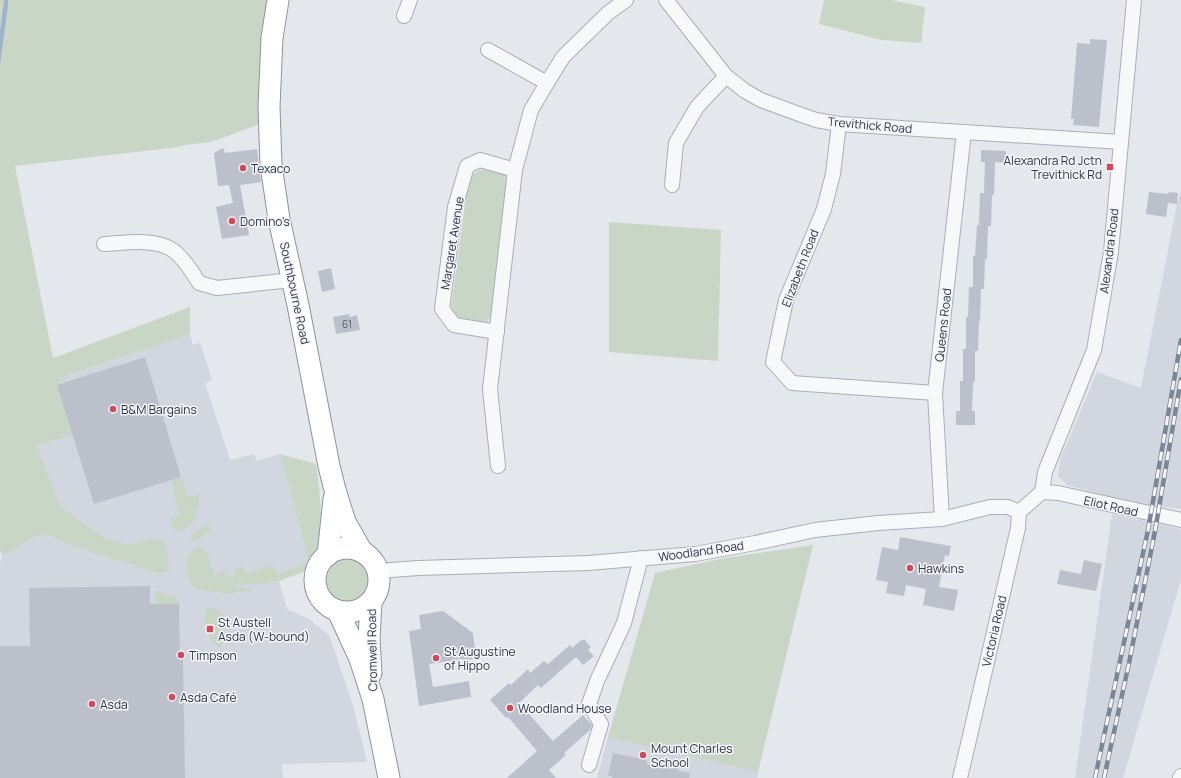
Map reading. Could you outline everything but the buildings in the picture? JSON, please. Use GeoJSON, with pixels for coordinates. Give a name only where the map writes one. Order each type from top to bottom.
{"type":"FeatureCollection","features":[{"type":"Feature","properties":{"kind":"highway","name":"Southbourne Road"},"geometry":{"type":"LineString","coordinates":[[278,0],[272,38],[269,108],[271,166],[279,219],[329,466],[345,522],[362,552]]}},
{"type":"Feature","properties":{"kind":"highway","name":"Southbourne Road"},"geometry":{"type":"LineString","coordinates":[[328,555],[335,490]]}},
{"type":"Feature","properties":{"kind":"highway"},"geometry":{"type":"LineString","coordinates":[[352,548],[371,558],[378,571],[378,588],[376,594],[366,606],[353,612],[346,612],[331,608],[323,601],[317,591],[316,573],[320,563],[328,555],[341,549],[352,548]]}},
{"type":"Feature","properties":{"kind":"highway","name":"Cromwell Road"},"geometry":{"type":"LineString","coordinates":[[370,602],[369,639],[373,699]]}},
{"type":"Feature","properties":{"kind":"highway","name":"Cromwell Road"},"geometry":{"type":"LineString","coordinates":[[338,611],[360,659],[373,699],[389,778]]}},
{"type":"Feature","properties":{"kind":"street"},"geometry":{"type":"LineString","coordinates":[[404,16],[410,0]]}},
{"type":"Feature","properties":{"kind":"street"},"geometry":{"type":"LineString","coordinates":[[498,466],[490,389],[515,170],[531,110],[563,57],[608,13],[626,0]]}},
{"type":"Feature","properties":{"kind":"street","name":"Trevithick Road"},"geometry":{"type":"LineString","coordinates":[[666,0],[726,76],[744,91],[761,100],[816,120],[839,124],[1121,142]]}},
{"type":"Feature","properties":{"kind":"street","name":"Alexandra Road"},"geometry":{"type":"LineString","coordinates":[[1042,492],[1046,472],[1094,350],[1111,252],[1134,0]]}},
{"type":"Feature","properties":{"kind":"street"},"geometry":{"type":"LineString","coordinates":[[488,50],[546,83]]}},
{"type":"Feature","properties":{"kind":"street"},"geometry":{"type":"LineString","coordinates":[[672,185],[676,142],[698,106],[726,76]]}},
{"type":"Feature","properties":{"kind":"street","name":"Elizabeth Road"},"geometry":{"type":"LineString","coordinates":[[839,124],[833,174],[824,209],[786,300],[772,362],[792,383],[935,393]]}},
{"type":"Feature","properties":{"kind":"street","name":"Queens Road"},"geometry":{"type":"LineString","coordinates":[[942,519],[935,393],[964,132]]}},
{"type":"Feature","properties":{"kind":"street","name":"Margaret Avenue"},"geometry":{"type":"LineString","coordinates":[[497,332],[454,325],[442,309],[455,207],[467,166],[480,160],[515,170]]}},
{"type":"Feature","properties":{"kind":"street"},"geometry":{"type":"LineString","coordinates":[[104,244],[146,242],[164,245],[173,250],[190,270],[198,283],[217,288],[292,280]]}},
{"type":"Feature","properties":{"kind":"street"},"geometry":{"type":"LineString","coordinates":[[1019,512],[1042,492]]}},
{"type":"Feature","properties":{"kind":"street","name":"Eliot Road"},"geometry":{"type":"LineString","coordinates":[[1042,492],[1058,493],[1181,520]]}},
{"type":"Feature","properties":{"kind":"street","name":"Woodland Road"},"geometry":{"type":"LineString","coordinates":[[378,571],[418,568],[588,563],[695,554],[815,530],[878,523],[942,519],[990,507],[1008,507],[1019,512]]}},
{"type":"Feature","properties":{"kind":"street","name":"Victoria Road"},"geometry":{"type":"LineString","coordinates":[[960,778],[970,740],[1014,543],[1019,512]]}},
{"type":"Feature","properties":{"kind":"street"},"geometry":{"type":"LineString","coordinates":[[589,765],[601,724],[589,704],[597,681],[624,623],[641,558]]}},
{"type":"Feature","properties":{"kind":"shaded area"},"geometry":{"type":"Polygon","coordinates":[[[1181,190],[1181,509],[1115,499],[1067,485],[1058,476],[1060,460],[1097,372],[1141,388],[1181,190]]]}},
{"type":"Feature","properties":{"kind":"shaded area"},"geometry":{"type":"Polygon","coordinates":[[[190,335],[193,345],[200,343],[203,351],[212,380],[205,383],[230,460],[254,454],[257,461],[280,454],[309,562],[277,574],[287,609],[309,619],[329,635],[352,702],[367,762],[282,764],[283,778],[0,778],[0,563],[2,556],[43,533],[21,406],[69,375],[190,335]]]}},
{"type":"Feature","properties":{"kind":"shaded area"},"geometry":{"type":"Polygon","coordinates":[[[1112,514],[1181,529],[1181,579],[1123,778],[1075,778],[1112,514]]]}},
{"type":"Feature","properties":{"kind":"shaded area","name":"Mount Charles School"},"geometry":{"type":"Polygon","coordinates":[[[608,737],[758,772],[757,778],[597,778],[608,737]]]}},
{"type":"Feature","properties":{"kind":"green space"},"geometry":{"type":"Polygon","coordinates":[[[0,0],[4,0],[0,31],[0,0]]]}},
{"type":"Feature","properties":{"kind":"green space"},"geometry":{"type":"Polygon","coordinates":[[[8,0],[284,0],[260,124],[211,142],[15,166],[53,358],[190,307],[190,335],[69,375],[57,383],[73,434],[36,445],[60,506],[105,538],[125,544],[133,544],[154,538],[163,541],[167,551],[169,571],[160,574],[74,546],[43,533],[2,556],[0,550],[0,66],[8,0]]]}},
{"type":"Feature","properties":{"kind":"green space"},"geometry":{"type":"Polygon","coordinates":[[[824,0],[891,0],[925,7],[921,43],[882,40],[819,24],[824,0]]]}},
{"type":"Feature","properties":{"kind":"green space"},"geometry":{"type":"Polygon","coordinates":[[[479,170],[488,170],[504,174],[508,182],[492,314],[487,322],[481,324],[458,320],[451,308],[468,181],[472,175],[479,170]]]}},
{"type":"Feature","properties":{"kind":"green space"},"geometry":{"type":"Polygon","coordinates":[[[609,222],[721,230],[718,361],[609,352],[609,222]]]}},
{"type":"Feature","properties":{"kind":"green space"},"geometry":{"type":"Polygon","coordinates":[[[280,454],[316,464],[321,518],[318,544],[309,570],[279,581],[262,584],[247,584],[240,582],[235,584],[216,577],[216,579],[233,584],[231,585],[242,588],[256,589],[229,594],[197,589],[191,585],[187,563],[190,554],[199,547],[205,550],[215,575],[225,571],[227,577],[236,574],[234,569],[243,566],[246,574],[274,565],[277,574],[309,562],[280,454]]]}},
{"type":"Feature","properties":{"kind":"green space"},"geometry":{"type":"Polygon","coordinates":[[[181,477],[188,497],[199,494],[199,501],[196,516],[188,528],[178,531],[172,525],[170,518],[179,516],[172,480],[181,477]]]}},
{"type":"Feature","properties":{"kind":"green space"},"geometry":{"type":"Polygon","coordinates":[[[204,525],[209,525],[211,527],[210,531],[195,541],[191,541],[190,538],[204,525]]]}},
{"type":"Feature","properties":{"kind":"green space"},"geometry":{"type":"Polygon","coordinates":[[[813,545],[758,772],[608,737],[655,573],[725,558],[813,545]]]}},
{"type":"Feature","properties":{"kind":"green space"},"geometry":{"type":"Polygon","coordinates":[[[346,557],[359,561],[365,567],[369,580],[365,593],[359,599],[346,603],[333,599],[327,593],[323,580],[327,567],[333,561],[346,557]]]}},
{"type":"Feature","properties":{"kind":"green space"},"geometry":{"type":"Polygon","coordinates":[[[155,590],[175,598],[179,604],[156,604],[155,590]]]}},
{"type":"Feature","properties":{"kind":"green space"},"geometry":{"type":"Polygon","coordinates":[[[210,607],[221,611],[224,616],[225,638],[224,643],[220,648],[209,639],[208,634],[212,634],[212,626],[206,625],[205,623],[205,613],[210,607]]]}},
{"type":"Feature","properties":{"kind":"water"},"geometry":{"type":"Polygon","coordinates":[[[4,0],[8,0],[8,5],[0,66],[0,31],[4,0]]]}},
{"type":"Feature","properties":{"kind":"railway"},"geometry":{"type":"LineString","coordinates":[[1095,778],[1148,530],[1181,340]]}},
{"type":"Feature","properties":{"kind":"railway"},"geometry":{"type":"LineString","coordinates":[[1104,778],[1129,663],[1155,531],[1181,379]]}},
{"type":"Feature","properties":{"kind":"place","name":"Alexandra Rd Jctn Trevithick Rd"},"geometry":{"type":"Point","coordinates":[1110,167]}},
{"type":"Feature","properties":{"kind":"place","name":"Texaco"},"geometry":{"type":"Point","coordinates":[243,168]}},
{"type":"Feature","properties":{"kind":"place","name":"Domino's"},"geometry":{"type":"Point","coordinates":[232,221]}},
{"type":"Feature","properties":{"kind":"place","name":"B&M Bargains"},"geometry":{"type":"Point","coordinates":[113,409]}},
{"type":"Feature","properties":{"kind":"place","name":"Hawkins"},"geometry":{"type":"Point","coordinates":[910,568]}},
{"type":"Feature","properties":{"kind":"place","name":"St Austell Asda (W-bound)"},"geometry":{"type":"Point","coordinates":[210,629]}},
{"type":"Feature","properties":{"kind":"place","name":"Timpson"},"geometry":{"type":"Point","coordinates":[181,655]}},
{"type":"Feature","properties":{"kind":"place","name":"St Augustine of Hippo"},"geometry":{"type":"Point","coordinates":[436,658]}},
{"type":"Feature","properties":{"kind":"place","name":"Asda Café"},"geometry":{"type":"Point","coordinates":[172,697]}},
{"type":"Feature","properties":{"kind":"place","name":"Asda"},"geometry":{"type":"Point","coordinates":[92,704]}},
{"type":"Feature","properties":{"kind":"place","name":"Woodland House"},"geometry":{"type":"Point","coordinates":[510,708]}},
{"type":"Feature","properties":{"kind":"place","name":"Mount Charles School"},"geometry":{"type":"Point","coordinates":[643,755]}}]}
